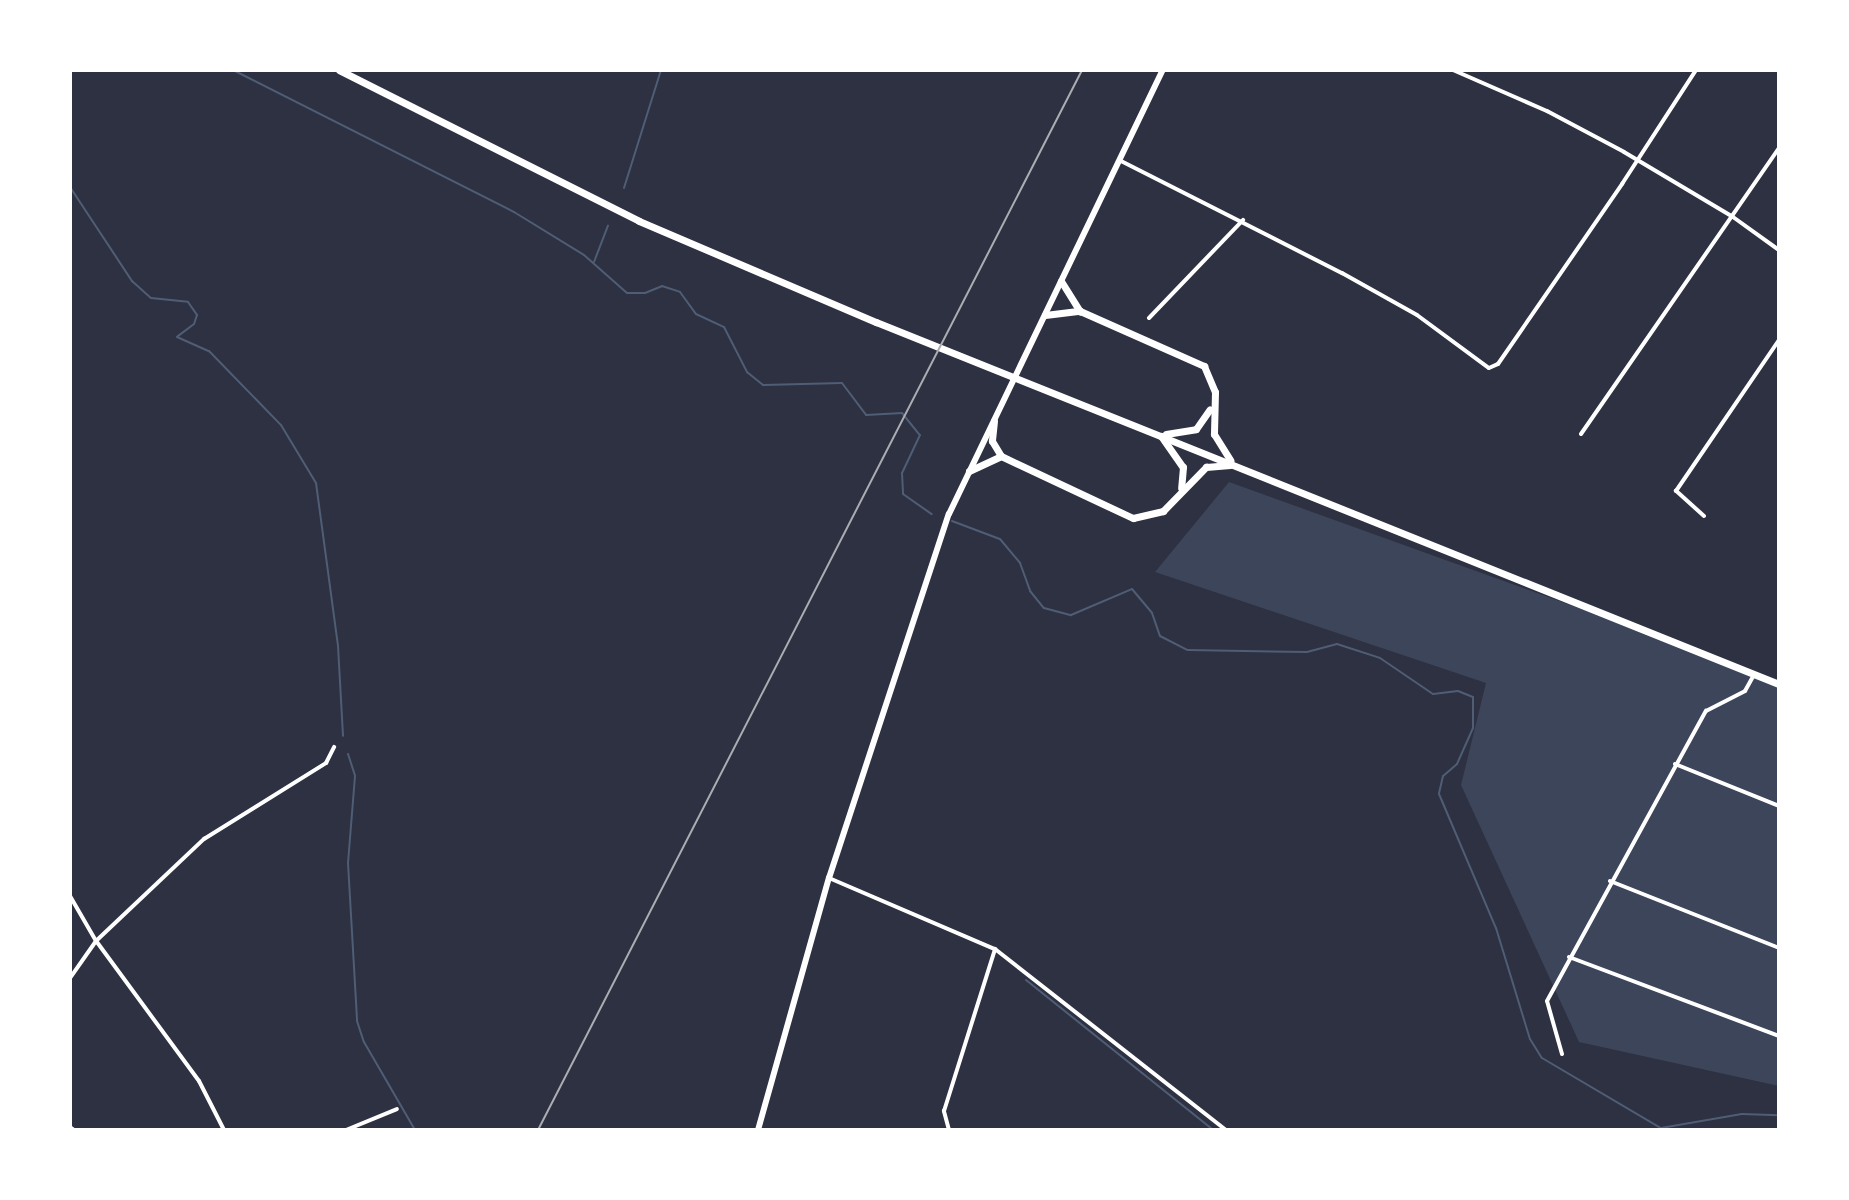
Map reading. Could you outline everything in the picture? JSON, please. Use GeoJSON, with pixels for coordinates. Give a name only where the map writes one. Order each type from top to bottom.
{"type":"FeatureCollection","features":[{"type":"Feature","properties":{"kind":"main road"},"geometry":{"type":"LineString","coordinates":[[339,70],[625,214],[876,322],[1779,684]]}},
{"type":"Feature","properties":{"kind":"main road"},"geometry":{"type":"LineString","coordinates":[[1061,281],[1080,311]]}},
{"type":"Feature","properties":{"kind":"main road"},"geometry":{"type":"LineString","coordinates":[[1045,315],[1080,311],[1194,361],[1211,375],[1215,392],[1214,434],[1237,466]]}},
{"type":"Feature","properties":{"kind":"main road"},"geometry":{"type":"LineString","coordinates":[[1157,433],[1196,429],[1204,422],[1215,392]]}},
{"type":"Feature","properties":{"kind":"main road"},"geometry":{"type":"LineString","coordinates":[[994,421],[992,441],[1001,456],[1124,516],[1154,516],[1206,467],[1237,466]]}},
{"type":"Feature","properties":{"kind":"main road"},"geometry":{"type":"LineString","coordinates":[[1157,433],[1178,456],[1181,490]]}},
{"type":"Feature","properties":{"kind":"main road"},"geometry":{"type":"LineString","coordinates":[[969,471],[1001,456]]}},
{"type":"Feature","properties":{"kind":"street"},"geometry":{"type":"LineString","coordinates":[[758,1130],[829,878],[949,514],[1163,70]]}},
{"type":"Feature","properties":{"kind":"street"},"geometry":{"type":"LineString","coordinates":[[1453,70],[1547,111],[1635,159],[1733,217],[1779,250]]}},
{"type":"Feature","properties":{"kind":"street"},"geometry":{"type":"LineString","coordinates":[[1119,159],[1243,220],[1417,315],[1489,368],[1498,364],[1696,70]]}},
{"type":"Feature","properties":{"kind":"street"},"geometry":{"type":"LineString","coordinates":[[1581,434],[1779,148]]}},
{"type":"Feature","properties":{"kind":"street"},"geometry":{"type":"LineString","coordinates":[[1149,318],[1243,220]]}},
{"type":"Feature","properties":{"kind":"street"},"geometry":{"type":"LineString","coordinates":[[1704,516],[1676,491],[1779,340]]}},
{"type":"Feature","properties":{"kind":"street"},"geometry":{"type":"LineString","coordinates":[[1562,1054],[1547,1001],[1569,957],[1706,711],[1745,691],[1754,674]]}},
{"type":"Feature","properties":{"kind":"street"},"geometry":{"type":"LineString","coordinates":[[70,978],[96,941],[204,839],[326,763],[334,747]]}},
{"type":"Feature","properties":{"kind":"street"},"geometry":{"type":"LineString","coordinates":[[1675,764],[1779,806]]}},
{"type":"Feature","properties":{"kind":"street"},"geometry":{"type":"LineString","coordinates":[[829,878],[995,949],[1226,1130]]}},
{"type":"Feature","properties":{"kind":"street"},"geometry":{"type":"LineString","coordinates":[[1610,881],[1779,948]]}},
{"type":"Feature","properties":{"kind":"street"},"geometry":{"type":"LineString","coordinates":[[70,896],[96,941],[199,1081],[224,1130]]}},
{"type":"Feature","properties":{"kind":"street"},"geometry":{"type":"LineString","coordinates":[[949,1130],[944,1111],[995,949]]}},
{"type":"Feature","properties":{"kind":"street"},"geometry":{"type":"LineString","coordinates":[[1569,957],[1779,1036]]}},
{"type":"Feature","properties":{"kind":"street"},"geometry":{"type":"LineString","coordinates":[[346,1130],[397,1109]]}},
{"type":"Feature","properties":{"kind":"shaded area"},"geometry":{"type":"Polygon","coordinates":[[[1229,482],[1779,680],[1779,1086],[1579,1042],[1461,785],[1486,683],[1155,572],[1229,482]]]}},
{"type":"Feature","properties":{"kind":"waterway"},"geometry":{"type":"LineString","coordinates":[[233,70],[514,212],[584,255],[627,293],[645,293],[662,286],[680,292],[696,314],[724,327],[747,372],[763,385],[842,383],[866,415],[902,413],[920,435],[902,473],[903,494],[932,514]]}},
{"type":"Feature","properties":{"kind":"waterway"},"geometry":{"type":"LineString","coordinates":[[624,188],[661,70]]}},
{"type":"Feature","properties":{"kind":"waterway"},"geometry":{"type":"LineString","coordinates":[[70,187],[132,281],[151,298],[188,302],[197,315],[194,324],[177,337],[209,351],[281,425],[316,483],[338,646],[343,736]]}},
{"type":"Feature","properties":{"kind":"waterway"},"geometry":{"type":"LineString","coordinates":[[594,262],[608,226]]}},
{"type":"Feature","properties":{"kind":"waterway"},"geometry":{"type":"LineString","coordinates":[[952,521],[1000,539],[1020,563],[1030,591],[1044,608],[1071,615],[1132,589],[1152,613],[1160,636],[1188,650],[1307,652],[1337,644],[1380,658],[1433,694],[1458,691],[1473,697],[1473,728],[1457,764],[1443,776],[1439,794],[1496,928],[1530,1039],[1542,1058],[1661,1128],[1742,1114],[1779,1115]]}},
{"type":"Feature","properties":{"kind":"waterway"},"geometry":{"type":"LineString","coordinates":[[348,754],[355,776],[348,863],[357,1021],[364,1042],[415,1130]]}},
{"type":"Feature","properties":{"kind":"waterway"},"geometry":{"type":"LineString","coordinates":[[1026,980],[1213,1130]]}},
{"type":"Feature","properties":{"kind":"railway"},"geometry":{"type":"LineString","coordinates":[[538,1130],[1082,70]]}}]}
